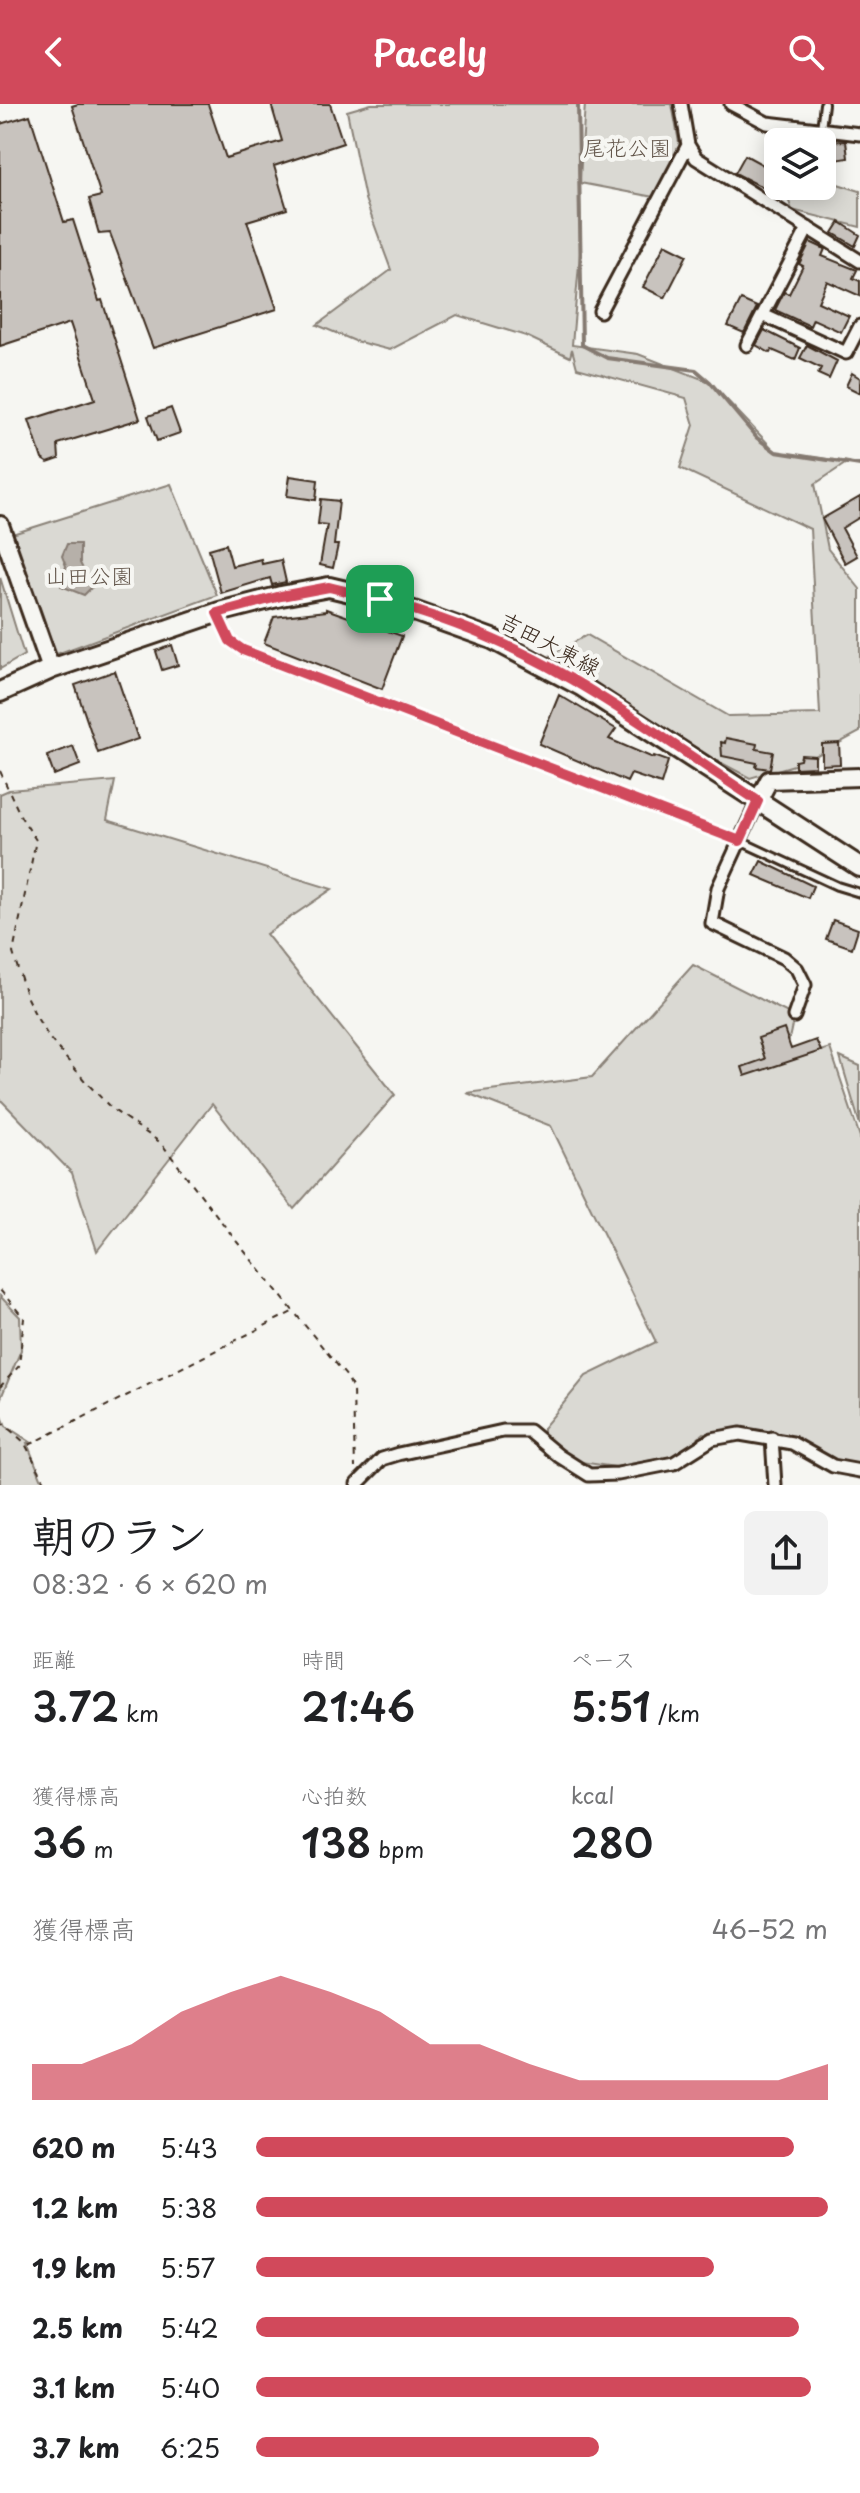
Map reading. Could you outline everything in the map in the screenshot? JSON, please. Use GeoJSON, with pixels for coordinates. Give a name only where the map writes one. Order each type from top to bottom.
{"type":"FeatureCollection","features":[{"type":"Feature","properties":{"kind":"main road","name":"吉田大東線"},"geometry":{"type":"LineString","coordinates":[[0,692],[51,669],[217,613],[329,587],[380,599],[492,639],[581,686],[860,867]]}},
{"type":"Feature","properties":{"kind":"street"},"geometry":{"type":"LineString","coordinates":[[681,104],[688,145],[696,158],[860,261]]}},
{"type":"Feature","properties":{"kind":"street"},"geometry":{"type":"LineString","coordinates":[[731,104],[767,123],[812,128]]}},
{"type":"Feature","properties":{"kind":"street"},"geometry":{"type":"LineString","coordinates":[[836,131],[860,134]]}},
{"type":"Feature","properties":{"kind":"street"},"geometry":{"type":"LineString","coordinates":[[600,311],[688,145]]}},
{"type":"Feature","properties":{"kind":"street"},"geometry":{"type":"LineString","coordinates":[[747,345],[808,228]]}},
{"type":"Feature","properties":{"kind":"street"},"geometry":{"type":"LineString","coordinates":[[763,315],[846,353],[860,326]]}},
{"type":"Feature","properties":{"kind":"street"},"geometry":{"type":"LineString","coordinates":[[0,525],[51,669]]}},
{"type":"Feature","properties":{"kind":"street"},"geometry":{"type":"LineString","coordinates":[[794,1016],[805,985],[797,969],[784,958],[712,923],[718,888],[769,780],[860,777]]}},
{"type":"Feature","properties":{"kind":"street"},"geometry":{"type":"LineString","coordinates":[[357,1484],[382,1459],[503,1431],[529,1431],[559,1456],[589,1475],[618,1479],[679,1462],[712,1439],[740,1434],[792,1443],[833,1466],[860,1471]]}},
{"type":"Feature","properties":{"kind":"street"},"geometry":{"type":"LineString","coordinates":[[772,1438],[775,1485]]}},
{"type":"Feature","properties":{"kind":"lane"},"geometry":{"type":"LineString","coordinates":[[821,128],[824,104]]}},
{"type":"Feature","properties":{"kind":"lane"},"geometry":{"type":"LineString","coordinates":[[217,613],[230,641],[243,650],[740,841],[837,886],[860,893]]}},
{"type":"Feature","properties":{"kind":"path"},"geometry":{"type":"LineString","coordinates":[[0,771],[21,817],[36,840],[13,953],[27,998],[37,1018],[50,1039],[112,1109],[161,1143],[347,1377],[353,1389],[357,1484]]}},
{"type":"Feature","properties":{"kind":"path"},"geometry":{"type":"LineString","coordinates":[[0,1290],[24,1318],[19,1366],[0,1387]]}},
{"type":"Feature","properties":{"kind":"path"},"geometry":{"type":"LineString","coordinates":[[29,1445],[293,1312]]}},
{"type":"Feature","properties":{"kind":"path"},"geometry":{"type":"LineString","coordinates":[[0,1421],[24,1442],[47,1485]]}},
{"type":"Feature","properties":{"kind":"green space","name":"尾花公園"},"geometry":{"type":"Polygon","coordinates":[[[371,104],[578,104],[580,178],[585,104],[672,104],[680,148],[659,198],[580,183],[581,241],[572,345],[638,354],[710,382],[776,452],[848,462],[815,484],[828,549],[860,589],[860,732],[804,762],[750,778],[714,759],[551,655],[587,635],[728,716],[820,714],[810,529],[680,468],[694,425],[686,398],[577,368],[572,349],[570,357],[526,336],[457,315],[390,350],[355,341],[317,325],[391,270],[365,199],[347,111],[371,104]]]}},
{"type":"Feature","properties":{"kind":"green space"},"geometry":{"type":"Polygon","coordinates":[[[836,183],[860,191],[860,227],[792,210],[789,200],[836,200],[836,183]]]}},
{"type":"Feature","properties":{"kind":"green space","name":"山田公園"},"geometry":{"type":"Polygon","coordinates":[[[171,484],[217,595],[54,655],[6,536],[171,484]]]}},
{"type":"Feature","properties":{"kind":"green space"},"geometry":{"type":"Polygon","coordinates":[[[0,577],[24,655],[0,669],[0,577]]]}},
{"type":"Feature","properties":{"kind":"green space"},"geometry":{"type":"Polygon","coordinates":[[[115,781],[107,820],[332,889],[266,934],[395,1095],[294,1209],[212,1104],[97,1251],[72,1173],[0,1099],[0,794],[9,790],[115,781]]]}},
{"type":"Feature","properties":{"kind":"green space"},"geometry":{"type":"Polygon","coordinates":[[[693,965],[794,1016],[784,1062],[830,1048],[860,1137],[860,1469],[833,1466],[792,1443],[704,1433],[680,1455],[615,1467],[574,1461],[543,1439],[543,1428],[586,1376],[656,1342],[551,1126],[467,1093],[592,1077],[693,965]]]}},
{"type":"Feature","properties":{"kind":"green space"},"geometry":{"type":"Polygon","coordinates":[[[840,1057],[860,1066],[860,1125],[840,1057]]]}},
{"type":"Feature","properties":{"kind":"green space"},"geometry":{"type":"Polygon","coordinates":[[[0,1296],[20,1317],[21,1350],[0,1400],[0,1296]]]}},
{"type":"Feature","properties":{"kind":"green space"},"geometry":{"type":"Polygon","coordinates":[[[0,1411],[6,1426],[32,1443],[27,1443],[44,1485],[0,1485],[0,1411]]]}},
{"type":"Feature","properties":{"kind":"shaded area"},"geometry":{"type":"Polygon","coordinates":[[[67,544],[80,544],[80,563],[92,587],[84,595],[61,586],[66,566],[62,556],[67,544]]]}},
{"type":"Feature","properties":{"kind":"building"},"geometry":{"type":"Polygon","coordinates":[[[208,104],[226,158],[282,141],[271,104],[330,104],[343,143],[274,166],[287,209],[247,221],[277,309],[153,348],[110,233],[99,234],[89,199],[101,196],[72,106],[208,104]]]}},
{"type":"Feature","properties":{"kind":"building"},"geometry":{"type":"Polygon","coordinates":[[[30,115],[64,222],[73,220],[99,301],[102,300],[140,419],[58,444],[59,459],[48,463],[42,459],[29,420],[95,399],[70,323],[0,346],[0,124],[30,115]]]}},
{"type":"Feature","properties":{"kind":"building"},"geometry":{"type":"Polygon","coordinates":[[[836,141],[846,141],[848,158],[836,160],[836,141]]]}},
{"type":"Feature","properties":{"kind":"building"},"geometry":{"type":"Polygon","coordinates":[[[745,155],[764,165],[764,188],[735,173],[745,155]]]}},
{"type":"Feature","properties":{"kind":"building"},"geometry":{"type":"Polygon","coordinates":[[[840,222],[860,235],[855,246],[833,233],[840,222]]]}},
{"type":"Feature","properties":{"kind":"building"},"geometry":{"type":"Polygon","coordinates":[[[810,242],[825,249],[822,256],[857,270],[853,278],[860,281],[860,296],[827,281],[818,302],[849,316],[841,332],[813,319],[810,326],[775,310],[784,292],[789,294],[803,266],[799,264],[810,242]]]}},
{"type":"Feature","properties":{"kind":"building"},"geometry":{"type":"Polygon","coordinates":[[[665,244],[687,255],[665,298],[643,287],[665,244]]]}},
{"type":"Feature","properties":{"kind":"building"},"geometry":{"type":"Polygon","coordinates":[[[741,300],[757,307],[744,333],[728,326],[741,300]]]}},
{"type":"Feature","properties":{"kind":"building"},"geometry":{"type":"Polygon","coordinates":[[[764,330],[800,348],[795,360],[772,350],[770,353],[756,345],[764,330]]]}},
{"type":"Feature","properties":{"kind":"building"},"geometry":{"type":"Polygon","coordinates":[[[807,345],[837,361],[829,379],[818,374],[821,368],[800,358],[807,345]]]}},
{"type":"Feature","properties":{"kind":"building"},"geometry":{"type":"Polygon","coordinates":[[[852,373],[860,378],[860,393],[846,386],[852,373]]]}},
{"type":"Feature","properties":{"kind":"building"},"geometry":{"type":"Polygon","coordinates":[[[171,408],[180,433],[157,441],[148,416],[171,408]]]}},
{"type":"Feature","properties":{"kind":"building"},"geometry":{"type":"Polygon","coordinates":[[[290,476],[318,480],[316,500],[287,496],[290,476]]]}},
{"type":"Feature","properties":{"kind":"building"},"geometry":{"type":"Polygon","coordinates":[[[860,497],[860,517],[842,528],[857,556],[845,563],[822,519],[860,497]]]}},
{"type":"Feature","properties":{"kind":"building"},"geometry":{"type":"Polygon","coordinates":[[[321,499],[339,501],[334,545],[338,545],[333,568],[320,565],[327,525],[318,524],[321,499]]]}},
{"type":"Feature","properties":{"kind":"building"},"geometry":{"type":"Polygon","coordinates":[[[226,544],[232,566],[261,559],[262,564],[281,560],[286,582],[272,585],[270,578],[221,593],[209,549],[226,544]]]}},
{"type":"Feature","properties":{"kind":"building"},"geometry":{"type":"Polygon","coordinates":[[[326,609],[402,636],[382,689],[264,643],[274,617],[326,609]]]}},
{"type":"Feature","properties":{"kind":"building"},"geometry":{"type":"Polygon","coordinates":[[[172,645],[178,665],[162,670],[156,651],[172,645]]]}},
{"type":"Feature","properties":{"kind":"building"},"geometry":{"type":"Polygon","coordinates":[[[115,671],[138,739],[98,753],[75,685],[115,671]]]}},
{"type":"Feature","properties":{"kind":"building"},"geometry":{"type":"Polygon","coordinates":[[[559,695],[616,729],[609,739],[653,758],[668,761],[661,784],[631,774],[627,782],[539,744],[559,695]]]}},
{"type":"Feature","properties":{"kind":"building"},"geometry":{"type":"Polygon","coordinates":[[[726,738],[757,744],[756,749],[773,752],[770,769],[722,756],[721,742],[725,743],[726,738]]]}},
{"type":"Feature","properties":{"kind":"building"},"geometry":{"type":"Polygon","coordinates":[[[839,743],[840,764],[822,765],[822,744],[839,743]]]}},
{"type":"Feature","properties":{"kind":"building"},"geometry":{"type":"Polygon","coordinates":[[[73,746],[80,765],[54,775],[47,756],[73,746]]]}},
{"type":"Feature","properties":{"kind":"building"},"geometry":{"type":"Polygon","coordinates":[[[801,755],[815,756],[815,767],[795,768],[795,761],[800,760],[801,755]]]}},
{"type":"Feature","properties":{"kind":"building"},"geometry":{"type":"Polygon","coordinates":[[[761,861],[813,886],[808,898],[754,875],[761,861]]]}},
{"type":"Feature","properties":{"kind":"building"},"geometry":{"type":"Polygon","coordinates":[[[833,920],[858,929],[852,948],[826,939],[833,920]]]}},
{"type":"Feature","properties":{"kind":"building"},"geometry":{"type":"Polygon","coordinates":[[[784,1029],[791,1049],[816,1040],[821,1051],[745,1076],[742,1067],[765,1059],[758,1038],[784,1029]]]}},
{"type":"Feature","properties":{"kind":"waterway"},"geometry":{"type":"LineString","coordinates":[[578,104],[582,345],[607,358],[696,370],[710,382],[757,438],[776,452],[860,465]]}},
{"type":"Feature","properties":{"kind":"route"},"geometry":{"type":"LineString","coordinates":[[329,587],[380,599],[492,639],[581,686],[758,801],[740,841],[243,650],[230,641],[217,613],[329,587]]}}]}
